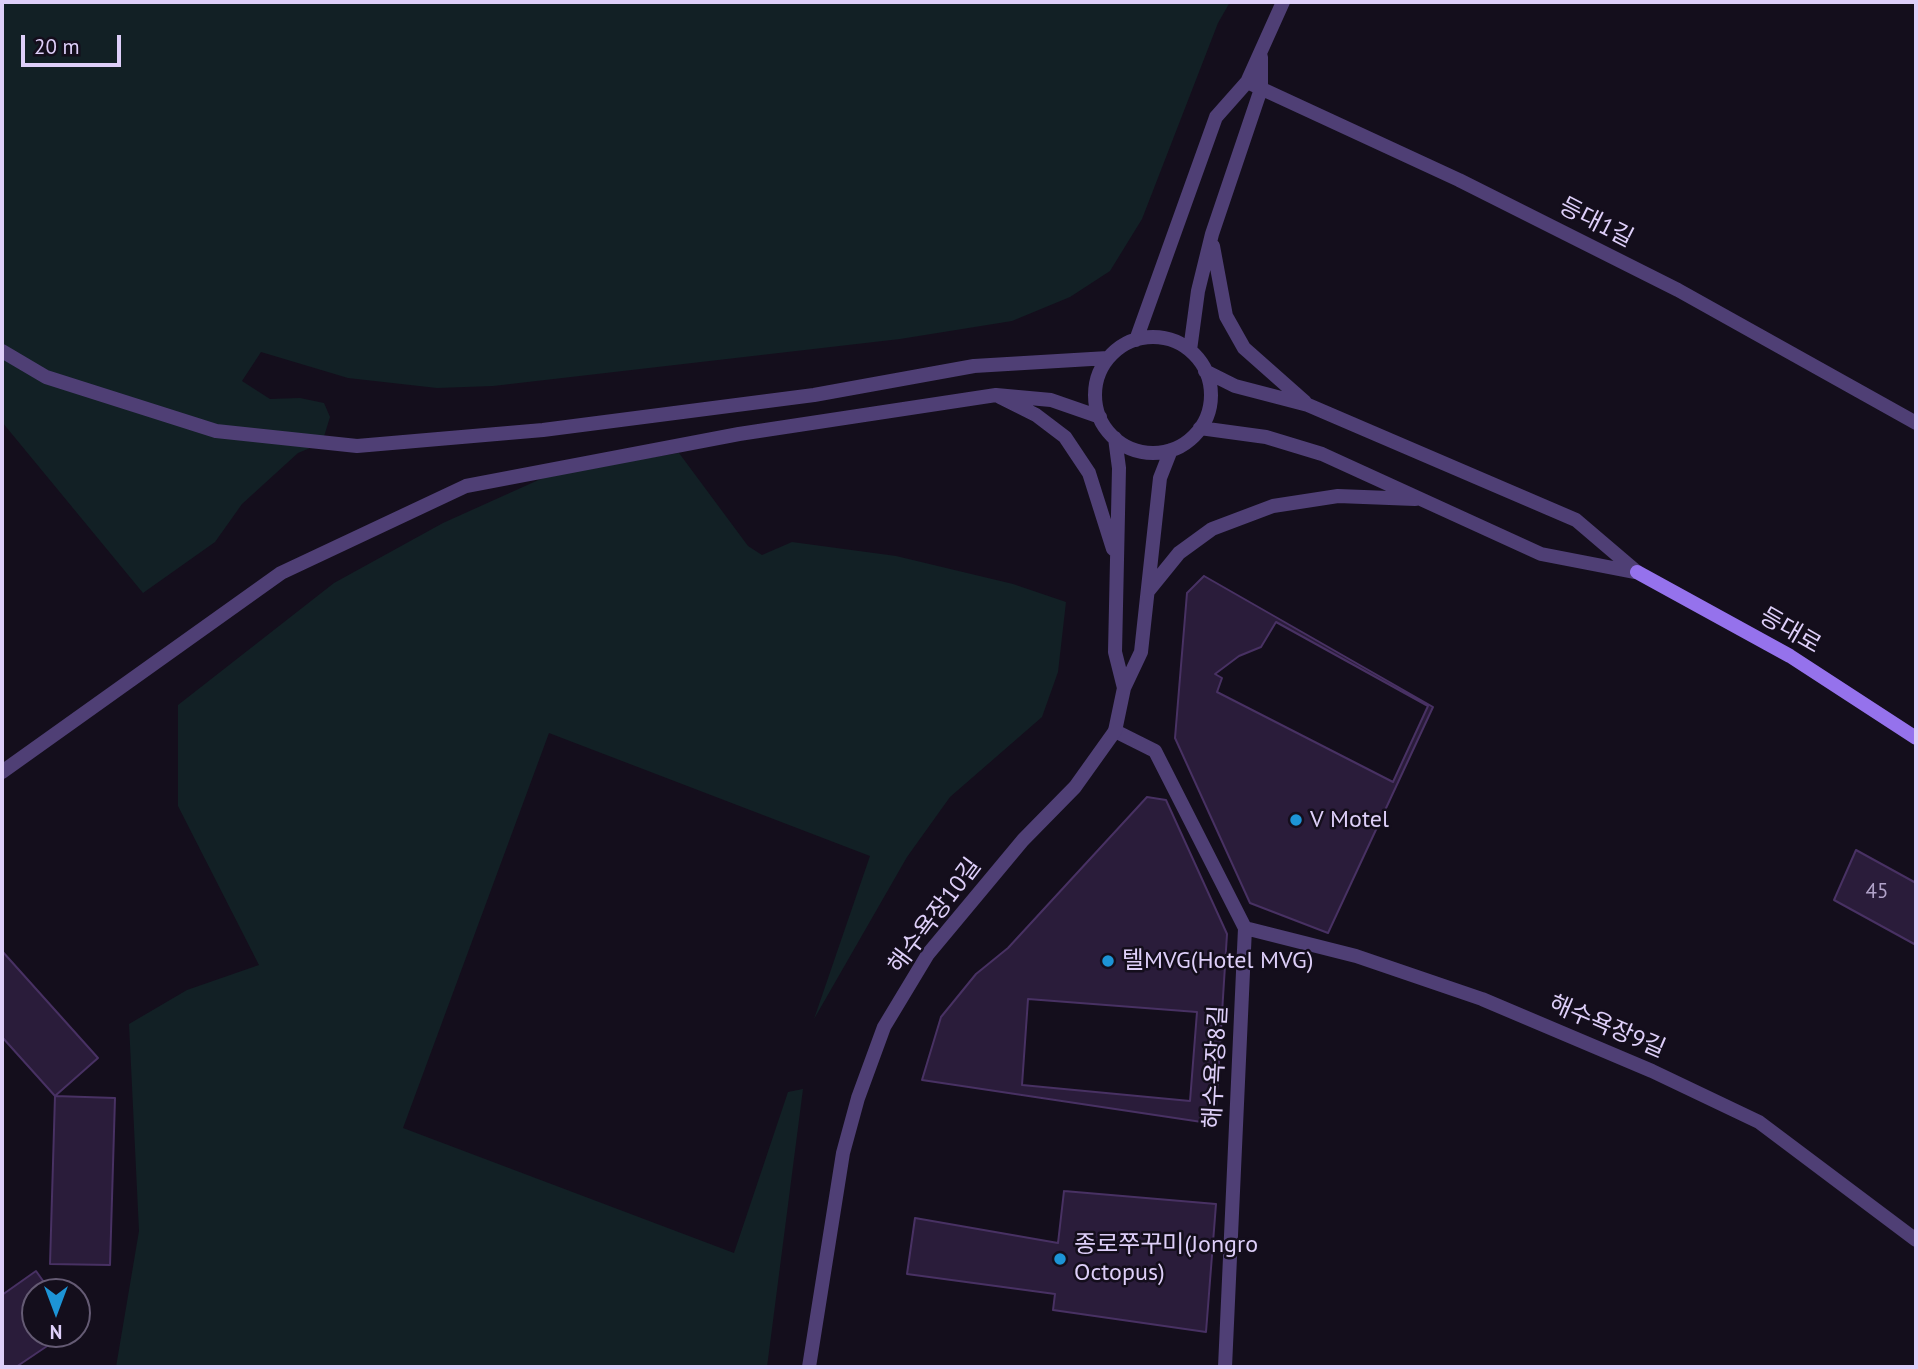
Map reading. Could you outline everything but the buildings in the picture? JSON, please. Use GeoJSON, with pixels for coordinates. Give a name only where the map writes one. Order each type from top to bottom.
{"type":"FeatureCollection","features":[{"type":"Feature","properties":{"kind":"main road","name":"등대로"},"geometry":{"type":"LineString","coordinates":[[1637,572],[1790,656],[1916,738]]}},
{"type":"Feature","properties":{"kind":"street"},"geometry":{"type":"LineString","coordinates":[[1136,340],[1216,117],[1247,82],[1283,2]]}},
{"type":"Feature","properties":{"kind":"street"},"geometry":{"type":"LineString","coordinates":[[1189,350],[1196,303],[1212,234],[1261,89],[1261,49]]}},
{"type":"Feature","properties":{"kind":"street","name":"등대1길"},"geometry":{"type":"LineString","coordinates":[[1247,82],[1459,180],[1678,290],[1916,423]]}},
{"type":"Feature","properties":{"kind":"street"},"geometry":{"type":"LineString","coordinates":[[1212,234],[1226,316],[1244,348],[1308,405]]}},
{"type":"Feature","properties":{"kind":"street"},"geometry":{"type":"LineString","coordinates":[[1164,338],[1189,350],[1205,371],[1211,396],[1200,428],[1188,441],[1171,450],[1136,450],[1115,438],[1100,417],[1096,400],[1096,382],[1108,358],[1121,347],[1136,340],[1164,338]]}},
{"type":"Feature","properties":{"kind":"street"},"geometry":{"type":"LineString","coordinates":[[2,351],[46,377],[216,431],[357,446],[543,430],[814,395],[974,366],[1108,358]]}},
{"type":"Feature","properties":{"kind":"street"},"geometry":{"type":"LineString","coordinates":[[1205,371],[1235,386],[1308,405],[1576,520],[1637,572]]}},
{"type":"Feature","properties":{"kind":"street"},"geometry":{"type":"LineString","coordinates":[[2,772],[281,573],[466,486],[739,434],[996,395],[1051,400],[1100,417]]}},
{"type":"Feature","properties":{"kind":"street"},"geometry":{"type":"LineString","coordinates":[[996,395],[1036,415],[1065,437],[1089,473],[1118,566]]}},
{"type":"Feature","properties":{"kind":"street"},"geometry":{"type":"LineString","coordinates":[[1200,428],[1266,437],[1322,454],[1542,554],[1637,572]]}},
{"type":"Feature","properties":{"kind":"street"},"geometry":{"type":"LineString","coordinates":[[1115,438],[1119,468],[1115,652],[1124,688]]}},
{"type":"Feature","properties":{"kind":"street"},"geometry":{"type":"LineString","coordinates":[[1124,688],[1141,652],[1160,478],[1171,450]]}},
{"type":"Feature","properties":{"kind":"street"},"geometry":{"type":"LineString","coordinates":[[1149,590],[1179,553],[1212,530],[1273,506],[1338,496],[1425,499]]}},
{"type":"Feature","properties":{"kind":"street","name":"해수욕장10길"},"geometry":{"type":"LineString","coordinates":[[809,1367],[843,1153],[858,1098],[884,1027],[928,954],[1023,841],[1075,787],[1115,730],[1124,688]]}},
{"type":"Feature","properties":{"kind":"street","name":"해수욕장8길"},"geometry":{"type":"LineString","coordinates":[[1115,730],[1155,751],[1245,928],[1225,1367]]}},
{"type":"Feature","properties":{"kind":"street","name":"해수욕장9길"},"geometry":{"type":"LineString","coordinates":[[1245,928],[1356,956],[1482,999],[1652,1071],[1759,1122],[1916,1240]]}},
{"type":"Feature","properties":{"kind":"shaded area"},"geometry":{"type":"Polygon","coordinates":[[[2,2],[1230,2],[1218,23],[1142,219],[1110,271],[1070,297],[1012,321],[900,339],[493,386],[437,388],[348,378],[261,352],[242,381],[270,399],[300,398],[324,403],[330,417],[322,443],[298,453],[242,504],[215,542],[143,593],[2,422],[2,2]]]}},
{"type":"Feature","properties":{"kind":"shaded area"},"geometry":{"type":"Polygon","coordinates":[[[679,453],[748,546],[762,555],[792,542],[896,556],[1013,584],[1066,602],[1058,672],[1042,717],[950,797],[907,857],[814,1019],[870,856],[549,733],[403,1128],[734,1253],[788,1092],[803,1089],[767,1367],[116,1367],[139,1231],[129,1024],[187,990],[259,965],[178,806],[178,705],[334,583],[443,523],[554,473],[679,453]]]}},
{"type":"Feature","properties":{"kind":"place","name":"V Motel"},"geometry":{"type":"Point","coordinates":[1296,820]}},
{"type":"Feature","properties":{"kind":"place","name":"텔MVG(Hotel MVG)"},"geometry":{"type":"Point","coordinates":[1108,961]}},
{"type":"Feature","properties":{"kind":"place","name":"종로쭈꾸미(Jongro Octopus)"},"geometry":{"type":"Point","coordinates":[1060,1259]}}]}
